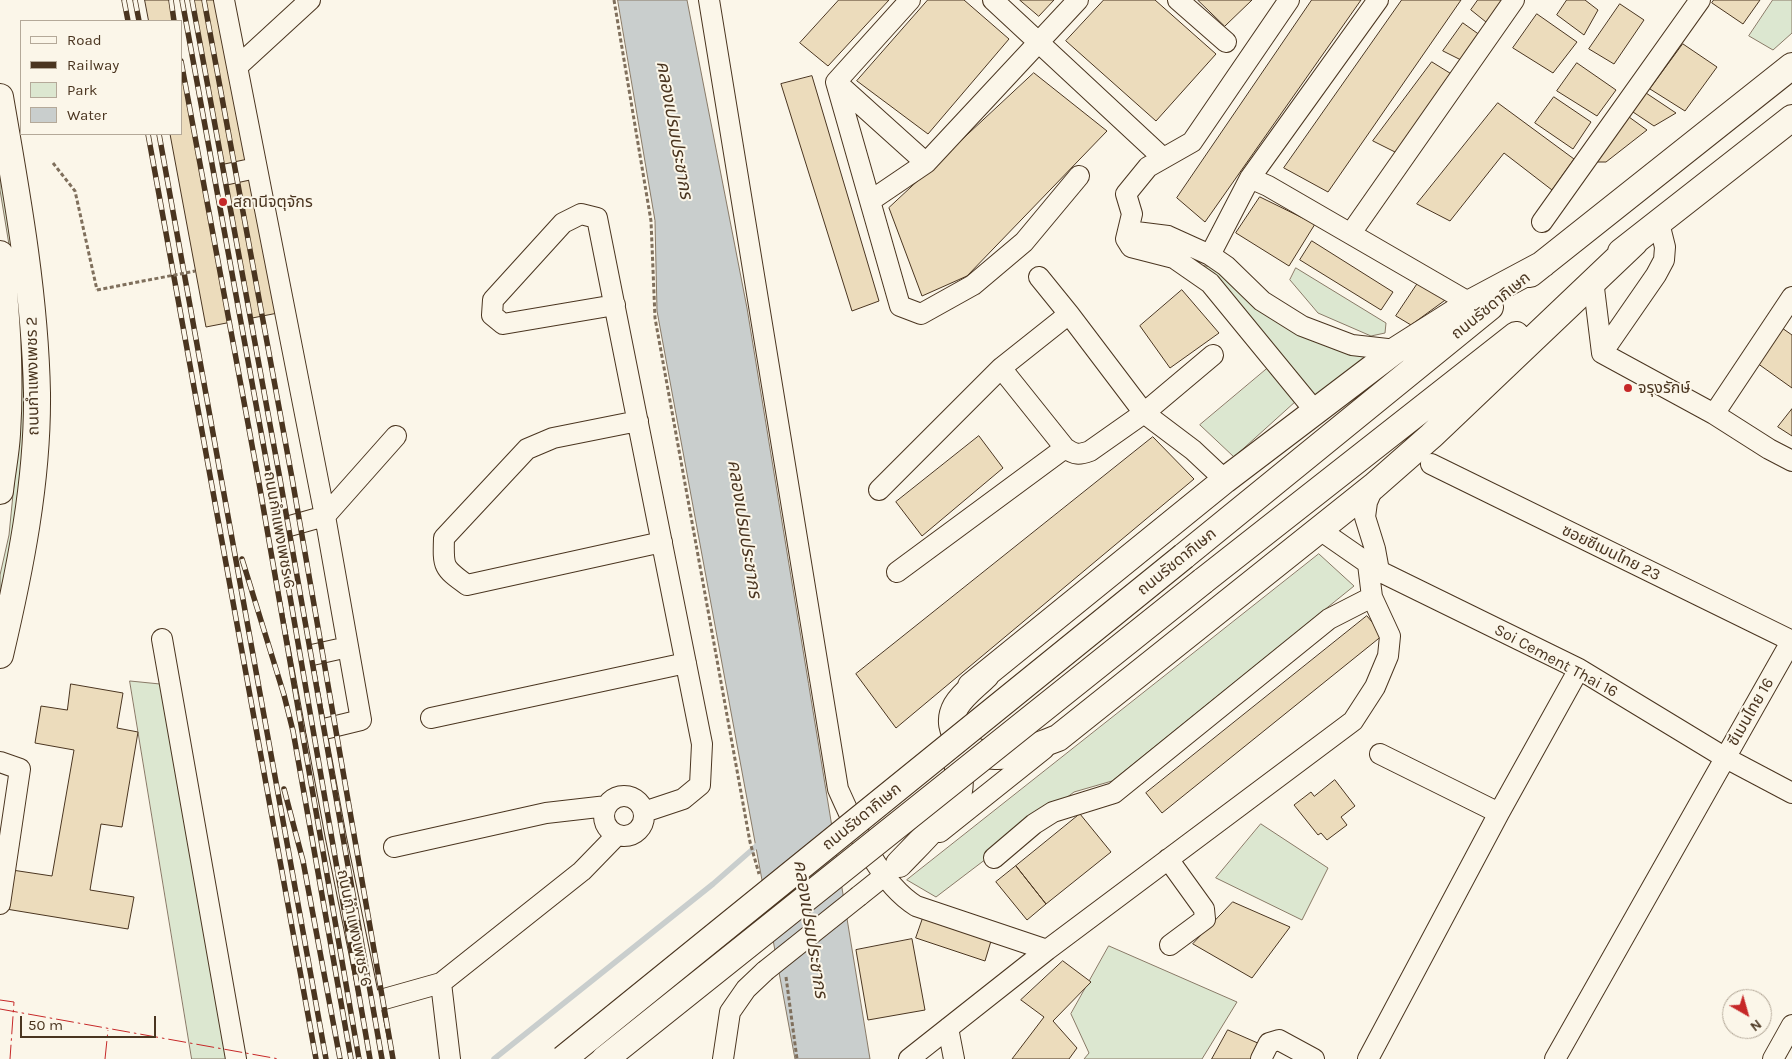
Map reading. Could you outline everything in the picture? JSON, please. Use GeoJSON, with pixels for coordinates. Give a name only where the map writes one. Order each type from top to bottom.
{"type":"FeatureCollection","features":[{"type":"Feature","properties":{"kind":"main road","name":"ถนนรัชดาภิเษก"},"geometry":{"type":"LineString","coordinates":[[562,1059],[1543,264],[1792,66]]}},
{"type":"Feature","properties":{"kind":"main road","name":"ถนนกำแพงเพชร 2"},"geometry":{"type":"LineString","coordinates":[[0,97],[28,273],[37,395],[34,458],[26,528],[14,595],[0,655]]}},
{"type":"Feature","properties":{"kind":"main road","name":"ถนนรัชดาภิเษก"},"geometry":{"type":"LineString","coordinates":[[605,1059],[1203,581],[1792,118]]}},
{"type":"Feature","properties":{"kind":"main road"},"geometry":{"type":"LineString","coordinates":[[1543,264],[1470,302],[1396,350],[1225,480],[986,676],[957,704],[952,715],[953,728],[962,744],[981,754],[995,756],[1011,754],[1058,738],[1374,486],[1437,430],[1634,242]]}},
{"type":"Feature","properties":{"kind":"main road","name":"ถนนกำแพงเพชร 2"},"geometry":{"type":"LineString","coordinates":[[0,254],[9,364],[7,435],[0,491]]}},
{"type":"Feature","properties":{"kind":"main road"},"geometry":{"type":"LineString","coordinates":[[891,870],[943,816],[958,792],[960,780],[957,763],[943,735],[940,722],[943,710],[954,698],[986,676]]}},
{"type":"Feature","properties":{"kind":"street","name":"ถนนกำแพงเพชร 6"},"geometry":{"type":"LineString","coordinates":[[181,0],[336,838],[381,1059]]}},
{"type":"Feature","properties":{"kind":"street"},"geometry":{"type":"LineString","coordinates":[[224,0],[362,720],[316,731]]}},
{"type":"Feature","properties":{"kind":"street"},"geometry":{"type":"LineString","coordinates":[[236,67],[310,0]]}},
{"type":"Feature","properties":{"kind":"street"},"geometry":{"type":"LineString","coordinates":[[709,0],[838,789],[850,817],[891,870],[899,894],[916,906],[1047,950]]}},
{"type":"Feature","properties":{"kind":"street"},"geometry":{"type":"LineString","coordinates":[[836,82],[910,0]]}},
{"type":"Feature","properties":{"kind":"street"},"geometry":{"type":"LineString","coordinates":[[993,0],[1163,158]]}},
{"type":"Feature","properties":{"kind":"street"},"geometry":{"type":"LineString","coordinates":[[870,201],[926,163],[1078,0]]}},
{"type":"Feature","properties":{"kind":"street"},"geometry":{"type":"LineString","coordinates":[[1178,0],[1226,42]]}},
{"type":"Feature","properties":{"kind":"street"},"geometry":{"type":"LineString","coordinates":[[1210,255],[1250,178],[1378,0]]}},
{"type":"Feature","properties":{"kind":"street"},"geometry":{"type":"LineString","coordinates":[[1351,233],[1514,0]]}},
{"type":"Feature","properties":{"kind":"street"},"geometry":{"type":"LineString","coordinates":[[1542,222],[1700,0]]}},
{"type":"Feature","properties":{"kind":"street"},"geometry":{"type":"LineString","coordinates":[[1279,5],[1192,142],[1148,167],[1126,194],[1132,214],[1126,239],[1131,247],[1174,258],[1210,283],[1315,411]]}},
{"type":"Feature","properties":{"kind":"street"},"geometry":{"type":"LineString","coordinates":[[836,82],[926,163]]}},
{"type":"Feature","properties":{"kind":"street"},"geometry":{"type":"LineString","coordinates":[[836,82],[900,306],[920,314],[973,285],[1024,242],[1079,176]]}},
{"type":"Feature","properties":{"kind":"street"},"geometry":{"type":"LineString","coordinates":[[214,177],[256,168]]}},
{"type":"Feature","properties":{"kind":"street"},"geometry":{"type":"LineString","coordinates":[[1250,178],[1268,186],[1470,302]]}},
{"type":"Feature","properties":{"kind":"street"},"geometry":{"type":"LineString","coordinates":[[615,305],[504,324],[492,315],[493,300],[563,223],[581,214],[597,218],[615,305],[702,744],[700,785],[683,799],[644,812]]}},
{"type":"Feature","properties":{"kind":"street"},"geometry":{"type":"LineString","coordinates":[[1602,353],[1656,275],[1664,260],[1664,247],[1659,222]]}},
{"type":"Feature","properties":{"kind":"street"},"geometry":{"type":"LineString","coordinates":[[1128,231],[1168,236],[1210,255],[1226,266],[1262,300],[1302,326],[1352,345],[1396,350]]}},
{"type":"Feature","properties":{"kind":"street"},"geometry":{"type":"LineString","coordinates":[[1039,277],[1144,413],[1192,450],[1225,480]]}},
{"type":"Feature","properties":{"kind":"street"},"geometry":{"type":"LineString","coordinates":[[1593,280],[1602,353]]}},
{"type":"Feature","properties":{"kind":"street"},"geometry":{"type":"LineString","coordinates":[[1714,414],[1792,297]]}},
{"type":"Feature","properties":{"kind":"street"},"geometry":{"type":"LineString","coordinates":[[879,490],[1002,368],[1069,314]]}},
{"type":"Feature","properties":{"kind":"street"},"geometry":{"type":"LineString","coordinates":[[1602,353],[1714,414],[1769,450],[1792,461]]}},
{"type":"Feature","properties":{"kind":"street"},"geometry":{"type":"LineString","coordinates":[[1002,368],[1065,448],[1072,454],[1080,455],[1090,451],[1144,413],[1213,355]]}},
{"type":"Feature","properties":{"kind":"street"},"geometry":{"type":"LineString","coordinates":[[638,421],[552,438],[527,449],[444,538],[443,562],[449,573],[466,585],[662,542]]}},
{"type":"Feature","properties":{"kind":"street"},"geometry":{"type":"LineString","coordinates":[[279,529],[324,516],[396,436]]}},
{"type":"Feature","properties":{"kind":"street"},"geometry":{"type":"LineString","coordinates":[[898,572],[1065,448]]}},
{"type":"Feature","properties":{"kind":"street","name":"ซอยซีเมนไทย 23"},"geometry":{"type":"LineString","coordinates":[[1431,464],[1792,641]]}},
{"type":"Feature","properties":{"kind":"street"},"geometry":{"type":"LineString","coordinates":[[909,1059],[1047,950],[1353,720],[1375,687],[1388,656],[1390,636],[1372,597],[1375,549],[1365,517],[1367,502],[1374,486]]}},
{"type":"Feature","properties":{"kind":"street","name":"Soi Cement Thai 16"},"geometry":{"type":"LineString","coordinates":[[1320,530],[1373,568],[1579,670],[1724,757],[1792,793]]}},
{"type":"Feature","properties":{"kind":"street"},"geometry":{"type":"LineString","coordinates":[[994,858],[1034,824],[1053,812],[1114,794],[1329,619],[1372,597]]}},
{"type":"Feature","properties":{"kind":"street"},"geometry":{"type":"LineString","coordinates":[[162,638],[236,1059]]}},
{"type":"Feature","properties":{"kind":"street","name":"ซีเมนไทย 16"},"geometry":{"type":"LineString","coordinates":[[1555,1059],[1724,757],[1792,641]]}},
{"type":"Feature","properties":{"kind":"street"},"geometry":{"type":"LineString","coordinates":[[303,658],[348,647]]}},
{"type":"Feature","properties":{"kind":"street"},"geometry":{"type":"LineString","coordinates":[[431,718],[686,663]]}},
{"type":"Feature","properties":{"kind":"street"},"geometry":{"type":"LineString","coordinates":[[1368,1059],[1499,813],[1579,670]]}},
{"type":"Feature","properties":{"kind":"street"},"geometry":{"type":"LineString","coordinates":[[723,1059],[730,1012],[746,989],[765,971],[1058,738]]}},
{"type":"Feature","properties":{"kind":"street"},"geometry":{"type":"LineString","coordinates":[[1380,754],[1499,813]]}},
{"type":"Feature","properties":{"kind":"street"},"geometry":{"type":"LineString","coordinates":[[0,762],[20,769],[0,904]]}},
{"type":"Feature","properties":{"kind":"street"},"geometry":{"type":"LineString","coordinates":[[370,1003],[441,983],[582,870],[618,835],[631,834],[637,831],[641,826],[644,812],[636,801],[624,796],[617,797],[607,806],[546,813],[394,847]]}},
{"type":"Feature","properties":{"kind":"street"},"geometry":{"type":"LineString","coordinates":[[607,806],[604,820],[607,826],[618,835]]}},
{"type":"Feature","properties":{"kind":"street"},"geometry":{"type":"LineString","coordinates":[[1168,859],[1204,909],[1205,919],[1170,945]]}},
{"type":"Feature","properties":{"kind":"street"},"geometry":{"type":"LineString","coordinates":[[441,983],[450,1059]]}},
{"type":"Feature","properties":{"kind":"street"},"geometry":{"type":"LineString","coordinates":[[1773,1059],[1792,1024]]}},
{"type":"Feature","properties":{"kind":"street"},"geometry":{"type":"LineString","coordinates":[[948,1028],[954,1059]]}},
{"type":"Feature","properties":{"kind":"street"},"geometry":{"type":"LineString","coordinates":[[1261,1059],[1269,1043],[1279,1040],[1314,1059]]}},
{"type":"Feature","properties":{"kind":"path"},"geometry":{"type":"LineString","coordinates":[[614,0],[651,221],[655,318],[754,859]]}},
{"type":"Feature","properties":{"kind":"path"},"geometry":{"type":"LineString","coordinates":[[53,163],[75,191],[97,290],[195,271]]}},
{"type":"Feature","properties":{"kind":"green space"},"geometry":{"type":"Polygon","coordinates":[[[1773,0],[1792,0],[1792,33],[1773,50],[1749,36],[1773,0]]]}},
{"type":"Feature","properties":{"kind":"green space"},"geometry":{"type":"Polygon","coordinates":[[[0,146],[18,257],[26,418],[15,531],[0,608],[0,575],[9,535],[15,474],[12,263],[0,190],[0,146]]]}},
{"type":"Feature","properties":{"kind":"green space"},"geometry":{"type":"Polygon","coordinates":[[[1199,265],[1213,267],[1317,341],[1367,358],[1312,399],[1199,265]]]}},
{"type":"Feature","properties":{"kind":"green space"},"geometry":{"type":"Polygon","coordinates":[[[1296,268],[1386,323],[1385,333],[1371,336],[1318,313],[1290,280],[1296,268]]]}},
{"type":"Feature","properties":{"kind":"green space"},"geometry":{"type":"Polygon","coordinates":[[[1268,368],[1296,401],[1234,457],[1200,425],[1268,368]]]}},
{"type":"Feature","properties":{"kind":"green space"},"geometry":{"type":"Polygon","coordinates":[[[1319,554],[1354,586],[1112,781],[1074,792],[936,897],[907,880],[1319,554]]]}},
{"type":"Feature","properties":{"kind":"green space"},"geometry":{"type":"Polygon","coordinates":[[[130,681],[160,684],[231,1059],[192,1059],[130,681]]]}},
{"type":"Feature","properties":{"kind":"green space"},"geometry":{"type":"Polygon","coordinates":[[[1261,824],[1328,868],[1302,920],[1216,878],[1261,824]]]}},
{"type":"Feature","properties":{"kind":"green space"},"geometry":{"type":"Polygon","coordinates":[[[1109,946],[1237,1002],[1202,1059],[1084,1059],[1089,1053],[1071,1014],[1109,946]]]}},
{"type":"Feature","properties":{"kind":"water","name":"คลองเปรมประชากร"},"geometry":{"type":"Polygon","coordinates":[[[618,0],[687,0],[747,308],[870,1059],[795,1059],[657,311],[655,221],[618,0]]]}},
{"type":"Feature","properties":{"kind":"building","name":"สถานีจตุจักร"},"geometry":{"type":"Polygon","coordinates":[[[145,0],[225,0],[283,312],[206,327],[170,135],[182,135],[182,20],[149,20],[145,0]]]}},
{"type":"Feature","properties":{"kind":"building"},"geometry":{"type":"Polygon","coordinates":[[[839,0],[889,0],[828,66],[800,43],[839,0]]]}},
{"type":"Feature","properties":{"kind":"building"},"geometry":{"type":"Polygon","coordinates":[[[928,0],[964,0],[1009,39],[928,134],[857,81],[928,0]]]}},
{"type":"Feature","properties":{"kind":"building"},"geometry":{"type":"Polygon","coordinates":[[[1020,0],[1054,0],[1039,16],[1020,0]]]}},
{"type":"Feature","properties":{"kind":"building"},"geometry":{"type":"Polygon","coordinates":[[[1104,0],[1155,0],[1216,54],[1156,121],[1066,41],[1104,0]]]}},
{"type":"Feature","properties":{"kind":"building"},"geometry":{"type":"Polygon","coordinates":[[[1198,0],[1252,0],[1225,26],[1198,0]]]}},
{"type":"Feature","properties":{"kind":"building"},"geometry":{"type":"Polygon","coordinates":[[[1312,0],[1361,0],[1205,222],[1177,198],[1312,0]]]}},
{"type":"Feature","properties":{"kind":"building"},"geometry":{"type":"Polygon","coordinates":[[[1402,0],[1461,0],[1328,192],[1284,168],[1402,0]]]}},
{"type":"Feature","properties":{"kind":"building"},"geometry":{"type":"Polygon","coordinates":[[[1478,0],[1509,0],[1491,26],[1471,10],[1478,0]]]}},
{"type":"Feature","properties":{"kind":"building"},"geometry":{"type":"Polygon","coordinates":[[[1567,0],[1585,0],[1598,10],[1584,35],[1557,15],[1567,0]]]}},
{"type":"Feature","properties":{"kind":"building"},"geometry":{"type":"Polygon","coordinates":[[[1714,0],[1760,0],[1743,24],[1712,3],[1714,0]]]}},
{"type":"Feature","properties":{"kind":"building"},"geometry":{"type":"Polygon","coordinates":[[[1620,4],[1644,20],[1614,64],[1589,49],[1620,4]]]}},
{"type":"Feature","properties":{"kind":"building"},"geometry":{"type":"Polygon","coordinates":[[[1537,14],[1577,42],[1553,73],[1513,48],[1537,14]]]}},
{"type":"Feature","properties":{"kind":"building"},"geometry":{"type":"Polygon","coordinates":[[[1463,23],[1484,38],[1465,62],[1443,51],[1463,23]]]}},
{"type":"Feature","properties":{"kind":"building"},"geometry":{"type":"Polygon","coordinates":[[[1683,44],[1717,67],[1685,111],[1650,89],[1683,44]]]}},
{"type":"Feature","properties":{"kind":"building"},"geometry":{"type":"Polygon","coordinates":[[[1432,62],[1453,75],[1397,153],[1373,141],[1432,62]]]}},
{"type":"Feature","properties":{"kind":"building"},"geometry":{"type":"Polygon","coordinates":[[[1577,63],[1616,90],[1597,116],[1557,91],[1577,63]]]}},
{"type":"Feature","properties":{"kind":"building"},"geometry":{"type":"Polygon","coordinates":[[[1034,73],[1107,131],[967,276],[922,296],[889,208],[1034,73]]]}},
{"type":"Feature","properties":{"kind":"building"},"geometry":{"type":"Polygon","coordinates":[[[812,76],[879,301],[852,311],[781,84],[812,76]]]}},
{"type":"Feature","properties":{"kind":"building"},"geometry":{"type":"Polygon","coordinates":[[[1646,93],[1676,113],[1654,126],[1633,112],[1646,93]]]}},
{"type":"Feature","properties":{"kind":"building"},"geometry":{"type":"Polygon","coordinates":[[[1554,97],[1591,122],[1573,149],[1535,123],[1554,97]]]}},
{"type":"Feature","properties":{"kind":"building"},"geometry":{"type":"Polygon","coordinates":[[[1498,103],[1574,159],[1552,190],[1504,153],[1450,221],[1417,204],[1498,103]]]}},
{"type":"Feature","properties":{"kind":"building"},"geometry":{"type":"Polygon","coordinates":[[[1629,117],[1647,130],[1606,162],[1597,162],[1629,117]]]}},
{"type":"Feature","properties":{"kind":"building"},"geometry":{"type":"Polygon","coordinates":[[[1260,197],[1315,224],[1289,266],[1236,233],[1260,197]]]}},
{"type":"Feature","properties":{"kind":"building"},"geometry":{"type":"Polygon","coordinates":[[[1312,241],[1393,292],[1381,310],[1300,260],[1312,241]]]}},
{"type":"Feature","properties":{"kind":"building"},"geometry":{"type":"Polygon","coordinates":[[[1420,280],[1448,298],[1411,325],[1396,316],[1420,280]]]}},
{"type":"Feature","properties":{"kind":"building"},"geometry":{"type":"Polygon","coordinates":[[[1182,290],[1219,333],[1170,368],[1140,326],[1182,290]]]}},
{"type":"Feature","properties":{"kind":"building"},"geometry":{"type":"Polygon","coordinates":[[[1782,328],[1792,335],[1792,388],[1757,363],[1782,328]]]}},
{"type":"Feature","properties":{"kind":"building"},"geometry":{"type":"Polygon","coordinates":[[[1792,409],[1792,436],[1778,427],[1792,409]]]}},
{"type":"Feature","properties":{"kind":"building"},"geometry":{"type":"Polygon","coordinates":[[[979,436],[1003,468],[922,536],[896,502],[979,436]]]}},
{"type":"Feature","properties":{"kind":"building"},"geometry":{"type":"Polygon","coordinates":[[[1153,437],[1194,479],[896,728],[856,674],[1153,437]]]}},
{"type":"Feature","properties":{"kind":"building"},"geometry":{"type":"Polygon","coordinates":[[[1367,616],[1383,635],[1162,813],[1146,793],[1367,616]]]}},
{"type":"Feature","properties":{"kind":"building"},"geometry":{"type":"Polygon","coordinates":[[[71,684],[123,693],[117,728],[138,732],[122,827],[101,824],[90,890],[134,897],[128,929],[6,909],[12,870],[52,876],[74,750],[35,743],[41,706],[67,710],[71,684]]]}},
{"type":"Feature","properties":{"kind":"building"},"geometry":{"type":"Polygon","coordinates":[[[1335,780],[1355,806],[1341,817],[1347,825],[1327,840],[1321,833],[1318,835],[1294,805],[1311,792],[1314,796],[1335,780]]]}},
{"type":"Feature","properties":{"kind":"building"},"geometry":{"type":"Polygon","coordinates":[[[1080,814],[1111,852],[1046,904],[1016,866],[1080,814]]]}},
{"type":"Feature","properties":{"kind":"building"},"geometry":{"type":"Polygon","coordinates":[[[1016,866],[1046,904],[1027,920],[996,882],[1016,866]]]}},
{"type":"Feature","properties":{"kind":"building"},"geometry":{"type":"Polygon","coordinates":[[[1233,902],[1290,927],[1252,978],[1193,944],[1233,902]]]}},
{"type":"Feature","properties":{"kind":"building"},"geometry":{"type":"Polygon","coordinates":[[[923,918],[991,941],[985,961],[916,938],[923,918]]]}},
{"type":"Feature","properties":{"kind":"building"},"geometry":{"type":"Polygon","coordinates":[[[912,939],[925,1010],[868,1020],[856,950],[912,939]]]}},
{"type":"Feature","properties":{"kind":"building"},"geometry":{"type":"Polygon","coordinates":[[[1063,961],[1091,982],[1053,1021],[1077,1048],[1069,1059],[1012,1059],[1044,1017],[1021,1000],[1063,961]]]}},
{"type":"Feature","properties":{"kind":"building"},"geometry":{"type":"Polygon","coordinates":[[[1228,1030],[1260,1044],[1251,1059],[1212,1059],[1228,1030]]]}},
{"type":"Feature","properties":{"kind":"waterway"},"geometry":{"type":"LineString","coordinates":[[494,1059],[713,884],[762,841]]}},
{"type":"Feature","properties":{"kind":"railway"},"geometry":{"type":"LineString","coordinates":[[124,0],[128,20]]}},
{"type":"Feature","properties":{"kind":"railway"},"geometry":{"type":"LineString","coordinates":[[135,0],[139,20]]}},
{"type":"Feature","properties":{"kind":"railway"},"geometry":{"type":"LineString","coordinates":[[171,0],[174,20]]}},
{"type":"Feature","properties":{"kind":"railway"},"geometry":{"type":"LineString","coordinates":[[182,0],[270,481],[370,1059]]}},
{"type":"Feature","properties":{"kind":"railway"},"geometry":{"type":"LineString","coordinates":[[192,0],[280,479],[382,1059]]}},
{"type":"Feature","properties":{"kind":"railway"},"geometry":{"type":"LineString","coordinates":[[204,0],[292,478],[393,1059]]}},
{"type":"Feature","properties":{"kind":"railway"},"geometry":{"type":"LineString","coordinates":[[182,66],[259,483],[359,1059]]}},
{"type":"Feature","properties":{"kind":"railway"},"geometry":{"type":"LineString","coordinates":[[148,135],[316,1059]]}},
{"type":"Feature","properties":{"kind":"railway"},"geometry":{"type":"LineString","coordinates":[[159,135],[326,1059]]}},
{"type":"Feature","properties":{"kind":"railway"},"geometry":{"type":"LineString","coordinates":[[242,559],[284,695],[293,731],[351,1059]]}},
{"type":"Feature","properties":{"kind":"railway"},"geometry":{"type":"LineString","coordinates":[[284,789],[303,861],[340,1059]]}},
{"type":"Feature","properties":{"kind":"power"},"geometry":{"type":"LineString","coordinates":[[0,1000],[14,1002],[10,1059]]}},
{"type":"Feature","properties":{"kind":"power"},"geometry":{"type":"LineString","coordinates":[[0,1009],[279,1059]]}},
{"type":"Feature","properties":{"kind":"power"},"geometry":{"type":"LineString","coordinates":[[105,1059],[108,1030]]}},
{"type":"Feature","properties":{"kind":"place","name":"สถานีจตุจักร"},"geometry":{"type":"Point","coordinates":[223,202]}},
{"type":"Feature","properties":{"kind":"place","name":"จรุงรักษ์"},"geometry":{"type":"Point","coordinates":[1628,388]}}]}
